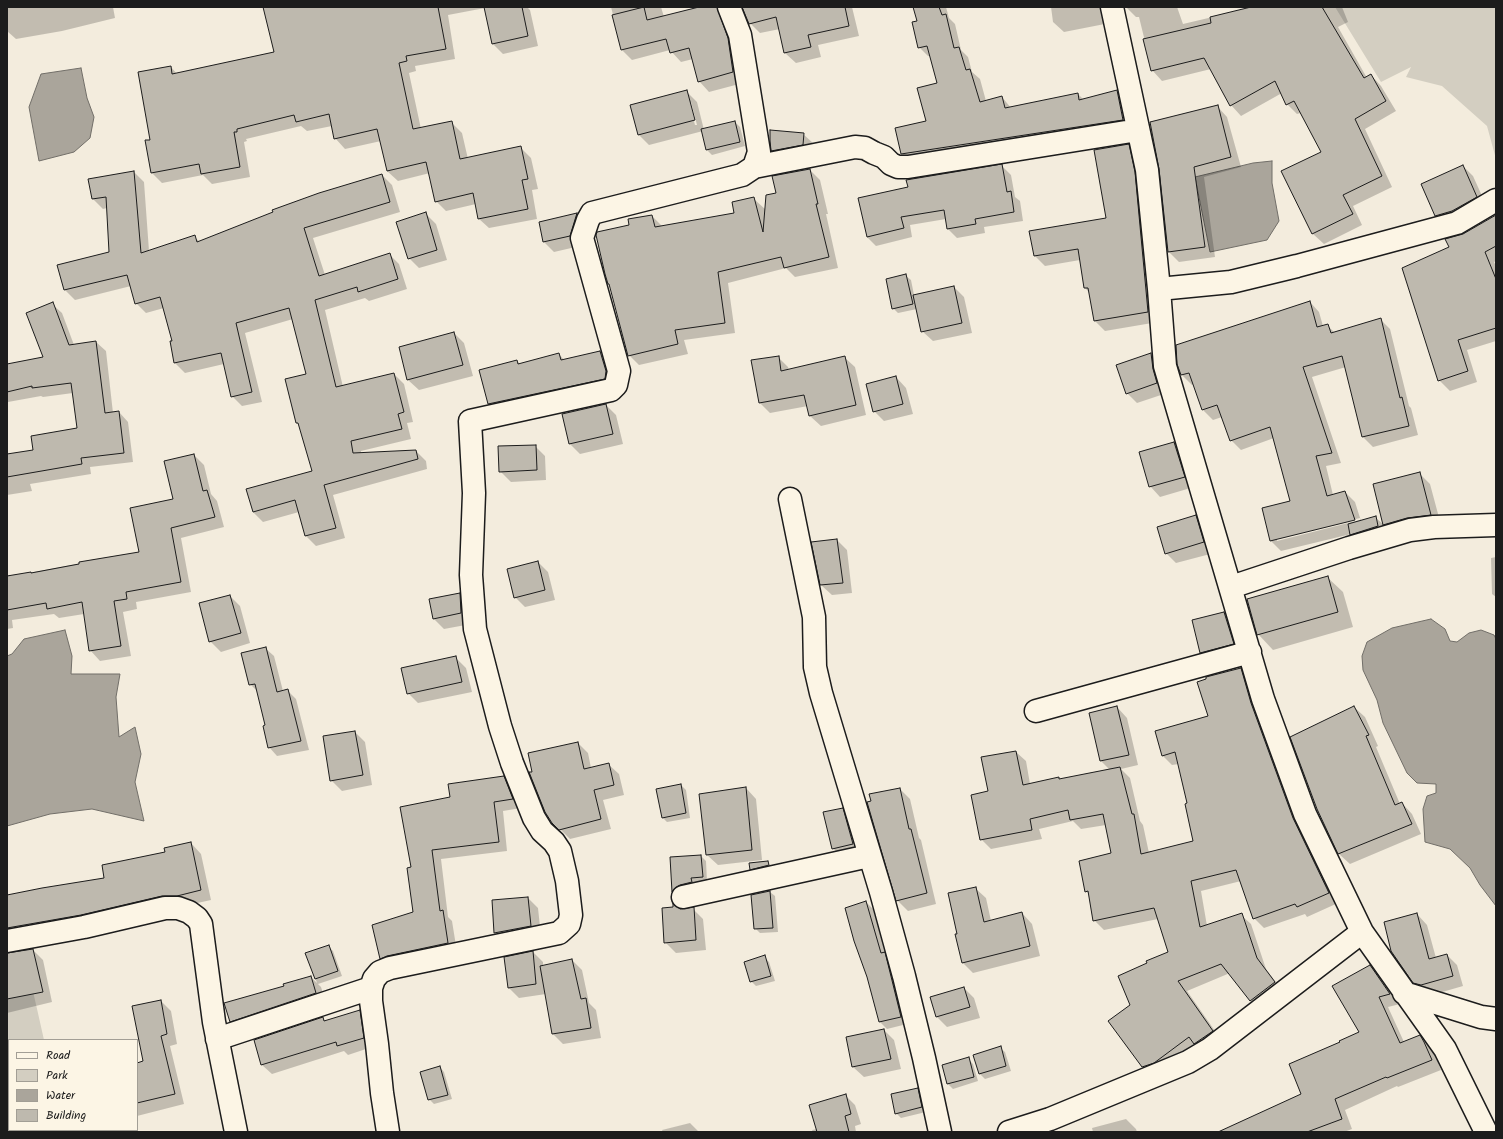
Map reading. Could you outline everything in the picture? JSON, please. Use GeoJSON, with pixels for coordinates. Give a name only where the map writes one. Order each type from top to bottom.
{"type":"FeatureCollection","features":[{"type":"Feature","properties":{"kind":"street"},"geometry":{"type":"LineString","coordinates":[[729,7],[740,36],[760,152],[754,167]]}},
{"type":"Feature","properties":{"kind":"street"},"geometry":{"type":"LineString","coordinates":[[1112,7],[1147,170],[1165,366],[1263,699],[1305,814],[1362,932],[1445,1049],[1486,1132]]}},
{"type":"Feature","properties":{"kind":"street"},"geometry":{"type":"LineString","coordinates":[[388,1132],[371,1001],[371,988],[374,979],[380,972],[390,968],[559,933],[569,924],[571,915],[560,851],[554,842],[542,831],[534,818],[512,763],[500,726],[475,629],[471,574],[474,493],[470,421],[612,390],[616,385],[619,371],[582,238],[592,213],[742,175],[754,167],[855,147],[865,148],[898,167],[908,167],[1138,130]]}},
{"type":"Feature","properties":{"kind":"street"},"geometry":{"type":"LineString","coordinates":[[1159,289],[1231,282],[1305,264],[1457,223],[1496,200]]}},
{"type":"Feature","properties":{"kind":"street"},"geometry":{"type":"LineString","coordinates":[[790,500],[814,617],[815,667],[909,999],[924,1058],[940,1132]]}},
{"type":"Feature","properties":{"kind":"street"},"geometry":{"type":"LineString","coordinates":[[1230,587],[1349,548],[1410,530],[1434,527],[1496,526]]}},
{"type":"Feature","properties":{"kind":"street"},"geometry":{"type":"LineString","coordinates":[[1036,711],[1250,652]]}},
{"type":"Feature","properties":{"kind":"street"},"geometry":{"type":"LineString","coordinates":[[683,897],[869,856]]}},
{"type":"Feature","properties":{"kind":"street"},"geometry":{"type":"LineString","coordinates":[[7,941],[165,908],[178,908],[190,912],[201,924],[218,1040],[236,1132]]}},
{"type":"Feature","properties":{"kind":"street"},"geometry":{"type":"LineString","coordinates":[[1009,1132],[1050,1119],[1160,1074],[1210,1049],[1268,1006],[1362,932]]}},
{"type":"Feature","properties":{"kind":"street"},"geometry":{"type":"LineString","coordinates":[[218,1040],[371,988]]}},
{"type":"Feature","properties":{"kind":"street"},"geometry":{"type":"LineString","coordinates":[[1404,993],[1482,1017],[1496,1019]]}},
{"type":"Feature","properties":{"kind":"green space"},"geometry":{"type":"Polygon","coordinates":[[[1335,7],[1496,7],[1496,159],[1487,126],[1442,86],[1406,77],[1411,67],[1381,82],[1335,7]]]}},
{"type":"Feature","properties":{"kind":"green space"},"geometry":{"type":"Polygon","coordinates":[[[33,991],[44,1039],[8,1039],[8,1131],[65,1132],[7,1132],[7,996],[33,991]]]}},
{"type":"Feature","properties":{"kind":"water"},"geometry":{"type":"Polygon","coordinates":[[[81,68],[87,98],[94,117],[90,138],[74,152],[39,161],[29,107],[41,74],[81,68]]]}},
{"type":"Feature","properties":{"kind":"water"},"geometry":{"type":"Polygon","coordinates":[[[1272,161],[1272,183],[1279,221],[1267,240],[1210,252],[1195,177],[1253,163],[1272,161]]]}},
{"type":"Feature","properties":{"kind":"water"},"geometry":{"type":"Polygon","coordinates":[[[1431,619],[1445,629],[1450,641],[1457,642],[1469,633],[1481,630],[1494,635],[1496,639],[1496,906],[1480,885],[1470,868],[1450,849],[1425,842],[1423,809],[1427,796],[1436,793],[1436,784],[1417,783],[1407,773],[1383,723],[1377,700],[1363,670],[1362,656],[1367,642],[1392,628],[1431,619]]]}},
{"type":"Feature","properties":{"kind":"water"},"geometry":{"type":"Polygon","coordinates":[[[65,630],[72,656],[71,674],[120,674],[116,697],[119,737],[135,727],[141,754],[135,782],[144,821],[92,809],[50,814],[7,826],[7,656],[12,654],[24,639],[65,630]]]}},
{"type":"Feature","properties":{"kind":"building"},"geometry":{"type":"Polygon","coordinates":[[[263,7],[438,7],[446,49],[406,56],[407,61],[399,63],[413,129],[452,121],[460,159],[521,146],[528,179],[522,180],[528,209],[478,219],[473,193],[435,202],[426,162],[387,171],[377,129],[334,139],[329,114],[296,122],[294,115],[237,129],[237,132],[234,132],[240,167],[201,174],[199,164],[151,173],[145,140],[150,140],[138,72],[171,66],[172,74],[274,52],[263,7]]]}},
{"type":"Feature","properties":{"kind":"building"},"geometry":{"type":"Polygon","coordinates":[[[484,7],[522,7],[528,36],[492,44],[484,7]]]}},
{"type":"Feature","properties":{"kind":"building"},"geometry":{"type":"Polygon","coordinates":[[[644,7],[647,20],[699,7],[717,7],[728,38],[733,72],[698,82],[689,48],[670,53],[666,39],[621,50],[612,15],[644,7]]]}},
{"type":"Feature","properties":{"kind":"building"},"geometry":{"type":"Polygon","coordinates":[[[742,7],[845,7],[849,26],[808,35],[811,47],[784,53],[776,17],[749,24],[742,7]]]}},
{"type":"Feature","properties":{"kind":"building"},"geometry":{"type":"Polygon","coordinates":[[[913,7],[939,7],[942,15],[946,14],[954,48],[959,47],[966,70],[970,69],[980,102],[1002,96],[1005,108],[1078,93],[1079,100],[1117,90],[1123,120],[901,154],[895,128],[926,121],[917,88],[937,83],[927,46],[918,48],[912,22],[917,21],[913,7]]]}},
{"type":"Feature","properties":{"kind":"building"},"geometry":{"type":"Polygon","coordinates":[[[1251,7],[1322,7],[1364,78],[1371,74],[1386,101],[1355,119],[1382,176],[1343,195],[1353,214],[1312,234],[1281,171],[1321,152],[1294,101],[1286,105],[1275,81],[1230,106],[1204,58],[1151,71],[1143,39],[1211,23],[1210,17],[1251,7]]]}},
{"type":"Feature","properties":{"kind":"building"},"geometry":{"type":"Polygon","coordinates":[[[687,90],[695,120],[638,135],[630,105],[687,90]]]}},
{"type":"Feature","properties":{"kind":"building"},"geometry":{"type":"Polygon","coordinates":[[[1218,105],[1231,157],[1194,167],[1205,247],[1168,252],[1159,169],[1150,122],[1218,105]]]}},
{"type":"Feature","properties":{"kind":"building"},"geometry":{"type":"Polygon","coordinates":[[[735,121],[740,142],[706,150],[701,129],[735,121]]]}},
{"type":"Feature","properties":{"kind":"building"},"geometry":{"type":"Polygon","coordinates":[[[770,130],[804,133],[803,145],[771,151],[770,130]]]}},
{"type":"Feature","properties":{"kind":"building"},"geometry":{"type":"Polygon","coordinates":[[[1129,144],[1135,172],[1148,312],[1094,321],[1088,288],[1084,288],[1078,249],[1034,256],[1029,231],[1106,218],[1094,150],[1129,144]]]}},
{"type":"Feature","properties":{"kind":"building"},"geometry":{"type":"Polygon","coordinates":[[[1002,164],[1007,192],[1011,191],[1014,212],[975,219],[976,224],[947,229],[944,210],[901,217],[904,228],[867,237],[858,198],[908,187],[906,180],[1002,164]]]}},
{"type":"Feature","properties":{"kind":"building"},"geometry":{"type":"Polygon","coordinates":[[[1463,165],[1477,197],[1452,211],[1435,216],[1421,184],[1463,165]]]}},
{"type":"Feature","properties":{"kind":"building"},"geometry":{"type":"Polygon","coordinates":[[[810,169],[818,204],[816,204],[829,257],[784,268],[781,257],[718,272],[725,323],[675,330],[678,344],[628,356],[605,274],[596,235],[597,232],[629,225],[628,219],[652,215],[655,227],[734,213],[732,202],[754,197],[763,232],[766,195],[776,193],[772,176],[810,169]]]}},
{"type":"Feature","properties":{"kind":"building"},"geometry":{"type":"Polygon","coordinates":[[[134,171],[141,253],[195,235],[197,242],[273,212],[272,210],[319,193],[382,174],[390,202],[304,228],[319,276],[390,253],[398,279],[358,292],[357,287],[315,300],[336,387],[394,373],[404,412],[398,414],[402,429],[351,441],[353,453],[416,450],[418,459],[324,485],[336,528],[305,536],[295,500],[253,512],[246,489],[312,471],[298,423],[296,423],[285,379],[306,374],[289,308],[236,323],[252,392],[231,397],[221,353],[174,363],[170,341],[172,341],[160,297],[135,304],[127,275],[64,290],[57,265],[109,252],[106,197],[92,199],[88,179],[134,171]]]}},
{"type":"Feature","properties":{"kind":"building"},"geometry":{"type":"Polygon","coordinates":[[[426,212],[437,250],[408,259],[396,222],[426,212]]]}},
{"type":"Feature","properties":{"kind":"building"},"geometry":{"type":"Polygon","coordinates":[[[577,213],[570,236],[543,242],[539,222],[577,213]]]}},
{"type":"Feature","properties":{"kind":"building"},"geometry":{"type":"Polygon","coordinates":[[[1496,215],[1496,246],[1485,252],[1496,279],[1496,328],[1458,340],[1468,371],[1438,381],[1402,268],[1449,247],[1445,239],[1463,234],[1496,215]]]}},
{"type":"Feature","properties":{"kind":"building"},"geometry":{"type":"Polygon","coordinates":[[[906,274],[913,304],[892,309],[886,279],[906,274]]]}},
{"type":"Feature","properties":{"kind":"building"},"geometry":{"type":"Polygon","coordinates":[[[954,286],[962,323],[921,332],[913,295],[954,286]]]}},
{"type":"Feature","properties":{"kind":"building"},"geometry":{"type":"Polygon","coordinates":[[[1310,301],[1317,327],[1328,324],[1331,333],[1381,318],[1400,398],[1402,397],[1409,426],[1362,437],[1342,356],[1303,367],[1332,453],[1316,456],[1327,496],[1345,491],[1355,520],[1270,541],[1262,508],[1290,501],[1270,427],[1230,441],[1217,405],[1202,410],[1189,373],[1181,375],[1177,364],[1176,345],[1310,301]]]}},
{"type":"Feature","properties":{"kind":"building"},"geometry":{"type":"Polygon","coordinates":[[[53,302],[69,345],[96,341],[105,413],[119,411],[124,453],[81,458],[82,464],[7,477],[7,454],[33,450],[31,436],[77,428],[71,383],[32,388],[32,386],[7,392],[7,364],[43,357],[26,313],[53,302]]]}},
{"type":"Feature","properties":{"kind":"building"},"geometry":{"type":"Polygon","coordinates":[[[454,332],[463,365],[407,380],[399,347],[454,332]]]}},
{"type":"Feature","properties":{"kind":"building"},"geometry":{"type":"Polygon","coordinates":[[[600,351],[606,371],[605,379],[488,404],[479,370],[517,360],[518,364],[559,353],[561,360],[600,351]]]}},
{"type":"Feature","properties":{"kind":"building"},"geometry":{"type":"Polygon","coordinates":[[[1151,353],[1157,383],[1126,394],[1116,365],[1151,353]]]}},
{"type":"Feature","properties":{"kind":"building"},"geometry":{"type":"Polygon","coordinates":[[[779,356],[781,371],[845,356],[856,405],[809,416],[804,395],[759,403],[751,360],[779,356]]]}},
{"type":"Feature","properties":{"kind":"building"},"geometry":{"type":"Polygon","coordinates":[[[896,376],[903,404],[873,412],[866,384],[896,376]]]}},
{"type":"Feature","properties":{"kind":"building"},"geometry":{"type":"Polygon","coordinates":[[[606,404],[613,434],[569,444],[562,414],[606,404]]]}},
{"type":"Feature","properties":{"kind":"building"},"geometry":{"type":"Polygon","coordinates":[[[1174,442],[1185,477],[1149,487],[1139,452],[1174,442]]]}},
{"type":"Feature","properties":{"kind":"building"},"geometry":{"type":"Polygon","coordinates":[[[536,445],[537,470],[499,472],[498,446],[536,445]]]}},
{"type":"Feature","properties":{"kind":"building"},"geometry":{"type":"Polygon","coordinates":[[[194,454],[203,491],[207,490],[215,517],[171,528],[181,582],[126,592],[127,599],[114,601],[121,646],[89,651],[82,602],[47,609],[46,603],[7,610],[7,576],[31,573],[79,564],[79,562],[139,552],[130,508],[173,499],[164,461],[194,454]]]}},
{"type":"Feature","properties":{"kind":"building"},"geometry":{"type":"Polygon","coordinates":[[[1420,472],[1431,515],[1407,518],[1383,525],[1373,484],[1420,472]]]}},
{"type":"Feature","properties":{"kind":"building"},"geometry":{"type":"Polygon","coordinates":[[[1196,515],[1204,542],[1165,554],[1157,527],[1196,515]]]}},
{"type":"Feature","properties":{"kind":"building"},"geometry":{"type":"Polygon","coordinates":[[[1376,516],[1378,526],[1350,535],[1348,524],[1376,516]]]}},
{"type":"Feature","properties":{"kind":"building"},"geometry":{"type":"Polygon","coordinates":[[[837,539],[843,583],[820,585],[811,542],[837,539]]]}},
{"type":"Feature","properties":{"kind":"building"},"geometry":{"type":"Polygon","coordinates":[[[538,561],[545,590],[514,598],[507,569],[538,561]]]}},
{"type":"Feature","properties":{"kind":"building"},"geometry":{"type":"Polygon","coordinates":[[[1328,576],[1338,612],[1257,635],[1247,599],[1328,576]]]}},
{"type":"Feature","properties":{"kind":"building"},"geometry":{"type":"Polygon","coordinates":[[[460,593],[461,613],[433,619],[429,599],[460,593]]]}},
{"type":"Feature","properties":{"kind":"building"},"geometry":{"type":"Polygon","coordinates":[[[230,595],[241,633],[209,642],[199,603],[230,595]]]}},
{"type":"Feature","properties":{"kind":"building"},"geometry":{"type":"Polygon","coordinates":[[[1224,612],[1234,644],[1200,653],[1192,620],[1224,612]]]}},
{"type":"Feature","properties":{"kind":"building"},"geometry":{"type":"Polygon","coordinates":[[[266,647],[277,692],[288,689],[301,741],[268,748],[263,726],[265,725],[255,684],[249,685],[241,653],[266,647]]]}},
{"type":"Feature","properties":{"kind":"building"},"geometry":{"type":"Polygon","coordinates":[[[456,656],[462,682],[407,694],[401,668],[456,656]]]}},
{"type":"Feature","properties":{"kind":"building"},"geometry":{"type":"Polygon","coordinates":[[[1241,668],[1251,703],[1293,818],[1329,893],[1297,907],[1295,904],[1253,919],[1236,870],[1191,881],[1200,927],[1242,913],[1257,958],[1275,982],[1250,1001],[1221,964],[1178,981],[1213,1031],[1194,1044],[1189,1037],[1154,1063],[1142,1067],[1108,1021],[1130,1005],[1118,976],[1147,963],[1146,961],[1168,952],[1154,908],[1093,921],[1088,891],[1085,892],[1079,861],[1111,853],[1103,814],[1070,820],[1068,810],[1030,819],[1032,830],[980,840],[971,795],[988,791],[981,757],[1016,751],[1023,785],[1059,777],[1059,779],[1120,767],[1132,814],[1134,814],[1141,854],[1193,841],[1185,804],[1187,803],[1175,752],[1162,756],[1155,731],[1208,716],[1197,682],[1206,679],[1206,677],[1241,668]]]}},
{"type":"Feature","properties":{"kind":"building"},"geometry":{"type":"Polygon","coordinates":[[[1117,706],[1129,755],[1100,761],[1089,713],[1117,706]]]}},
{"type":"Feature","properties":{"kind":"building"},"geometry":{"type":"Polygon","coordinates":[[[1354,706],[1369,735],[1366,736],[1395,805],[1402,802],[1412,824],[1338,854],[1317,809],[1290,737],[1354,706]]]}},
{"type":"Feature","properties":{"kind":"building"},"geometry":{"type":"Polygon","coordinates":[[[355,731],[363,775],[330,781],[323,736],[355,731]]]}},
{"type":"Feature","properties":{"kind":"building"},"geometry":{"type":"Polygon","coordinates":[[[578,742],[584,769],[609,763],[614,785],[594,790],[601,819],[559,830],[552,823],[545,812],[529,772],[532,772],[528,753],[578,742]]]}},
{"type":"Feature","properties":{"kind":"building"},"geometry":{"type":"Polygon","coordinates":[[[504,776],[513,799],[494,802],[499,842],[432,850],[440,911],[443,910],[448,943],[387,956],[380,959],[372,925],[413,912],[407,868],[411,867],[400,807],[450,797],[448,784],[504,776]]]}},
{"type":"Feature","properties":{"kind":"building"},"geometry":{"type":"Polygon","coordinates":[[[681,784],[686,813],[662,818],[656,789],[681,784]]]}},
{"type":"Feature","properties":{"kind":"building"},"geometry":{"type":"Polygon","coordinates":[[[746,787],[752,850],[706,855],[699,794],[746,787]]]}},
{"type":"Feature","properties":{"kind":"building"},"geometry":{"type":"Polygon","coordinates":[[[900,788],[909,829],[911,829],[927,893],[896,901],[867,802],[871,801],[869,794],[900,788]]]}},
{"type":"Feature","properties":{"kind":"building"},"geometry":{"type":"Polygon","coordinates":[[[843,808],[853,844],[832,849],[823,812],[843,808]]]}},
{"type":"Feature","properties":{"kind":"building"},"geometry":{"type":"Polygon","coordinates":[[[191,842],[201,890],[177,896],[162,896],[81,915],[7,928],[7,895],[104,878],[102,865],[165,852],[164,848],[191,842]]]}},
{"type":"Feature","properties":{"kind":"building"},"geometry":{"type":"Polygon","coordinates":[[[701,855],[703,877],[691,878],[692,882],[680,885],[672,892],[670,857],[701,855]]]}},
{"type":"Feature","properties":{"kind":"building"},"geometry":{"type":"Polygon","coordinates":[[[768,861],[769,865],[750,870],[749,863],[768,861]]]}},
{"type":"Feature","properties":{"kind":"building"},"geometry":{"type":"Polygon","coordinates":[[[976,887],[984,922],[1022,912],[1030,946],[962,963],[948,893],[976,887]]]}},
{"type":"Feature","properties":{"kind":"building"},"geometry":{"type":"Polygon","coordinates":[[[770,891],[773,928],[754,929],[751,895],[770,891]]]}},
{"type":"Feature","properties":{"kind":"building"},"geometry":{"type":"Polygon","coordinates":[[[528,897],[531,926],[494,933],[492,900],[528,897]]]}},
{"type":"Feature","properties":{"kind":"building"},"geometry":{"type":"Polygon","coordinates":[[[866,901],[881,953],[885,952],[901,1017],[879,1022],[867,977],[854,941],[845,908],[866,901]]]}},
{"type":"Feature","properties":{"kind":"building"},"geometry":{"type":"Polygon","coordinates":[[[673,903],[680,909],[694,907],[696,940],[664,943],[662,908],[673,907],[673,903]]]}},
{"type":"Feature","properties":{"kind":"building"},"geometry":{"type":"Polygon","coordinates":[[[1417,913],[1429,959],[1447,954],[1453,976],[1421,985],[1413,983],[1391,951],[1384,922],[1417,913]]]}},
{"type":"Feature","properties":{"kind":"building"},"geometry":{"type":"Polygon","coordinates":[[[329,945],[338,971],[315,979],[305,953],[329,945]]]}},
{"type":"Feature","properties":{"kind":"building"},"geometry":{"type":"Polygon","coordinates":[[[33,949],[43,992],[7,999],[7,953],[33,949]]]}},
{"type":"Feature","properties":{"kind":"building"},"geometry":{"type":"Polygon","coordinates":[[[533,951],[536,984],[508,988],[504,957],[533,951]]]}},
{"type":"Feature","properties":{"kind":"building"},"geometry":{"type":"Polygon","coordinates":[[[765,955],[771,976],[750,982],[744,962],[765,955]]]}},
{"type":"Feature","properties":{"kind":"building"},"geometry":{"type":"Polygon","coordinates":[[[572,959],[581,999],[586,998],[591,1028],[552,1034],[540,966],[572,959]]]}},
{"type":"Feature","properties":{"kind":"building"},"geometry":{"type":"Polygon","coordinates":[[[1370,965],[1390,994],[1379,997],[1400,1043],[1420,1035],[1432,1060],[1387,1078],[1386,1077],[1335,1099],[1342,1119],[1307,1132],[1218,1132],[1301,1094],[1289,1064],[1359,1032],[1332,986],[1370,965]]]}},
{"type":"Feature","properties":{"kind":"building"},"geometry":{"type":"Polygon","coordinates":[[[311,976],[316,993],[230,1022],[224,1003],[284,986],[283,984],[311,976]]]}},
{"type":"Feature","properties":{"kind":"building"},"geometry":{"type":"Polygon","coordinates":[[[964,987],[970,1007],[936,1017],[930,997],[964,987]]]}},
{"type":"Feature","properties":{"kind":"building"},"geometry":{"type":"Polygon","coordinates":[[[161,1000],[167,1034],[161,1036],[175,1094],[138,1103],[138,1063],[143,1061],[132,1006],[161,1000]]]}},
{"type":"Feature","properties":{"kind":"building"},"geometry":{"type":"Polygon","coordinates":[[[360,1010],[364,1038],[337,1046],[336,1042],[261,1065],[254,1040],[323,1017],[324,1021],[360,1010]]]}},
{"type":"Feature","properties":{"kind":"building"},"geometry":{"type":"Polygon","coordinates":[[[884,1029],[891,1059],[852,1067],[846,1037],[884,1029]]]}},
{"type":"Feature","properties":{"kind":"building"},"geometry":{"type":"Polygon","coordinates":[[[1001,1046],[1006,1066],[979,1074],[973,1055],[1001,1046]]]}},
{"type":"Feature","properties":{"kind":"building"},"geometry":{"type":"Polygon","coordinates":[[[969,1057],[974,1077],[947,1084],[942,1065],[969,1057]]]}},
{"type":"Feature","properties":{"kind":"building"},"geometry":{"type":"Polygon","coordinates":[[[440,1066],[448,1095],[428,1100],[420,1072],[440,1066]]]}},
{"type":"Feature","properties":{"kind":"building"},"geometry":{"type":"Polygon","coordinates":[[[918,1088],[922,1107],[895,1114],[891,1094],[918,1088]]]}},
{"type":"Feature","properties":{"kind":"building"},"geometry":{"type":"Polygon","coordinates":[[[846,1094],[851,1114],[845,1116],[849,1132],[817,1132],[809,1105],[846,1094]]]}}]}
